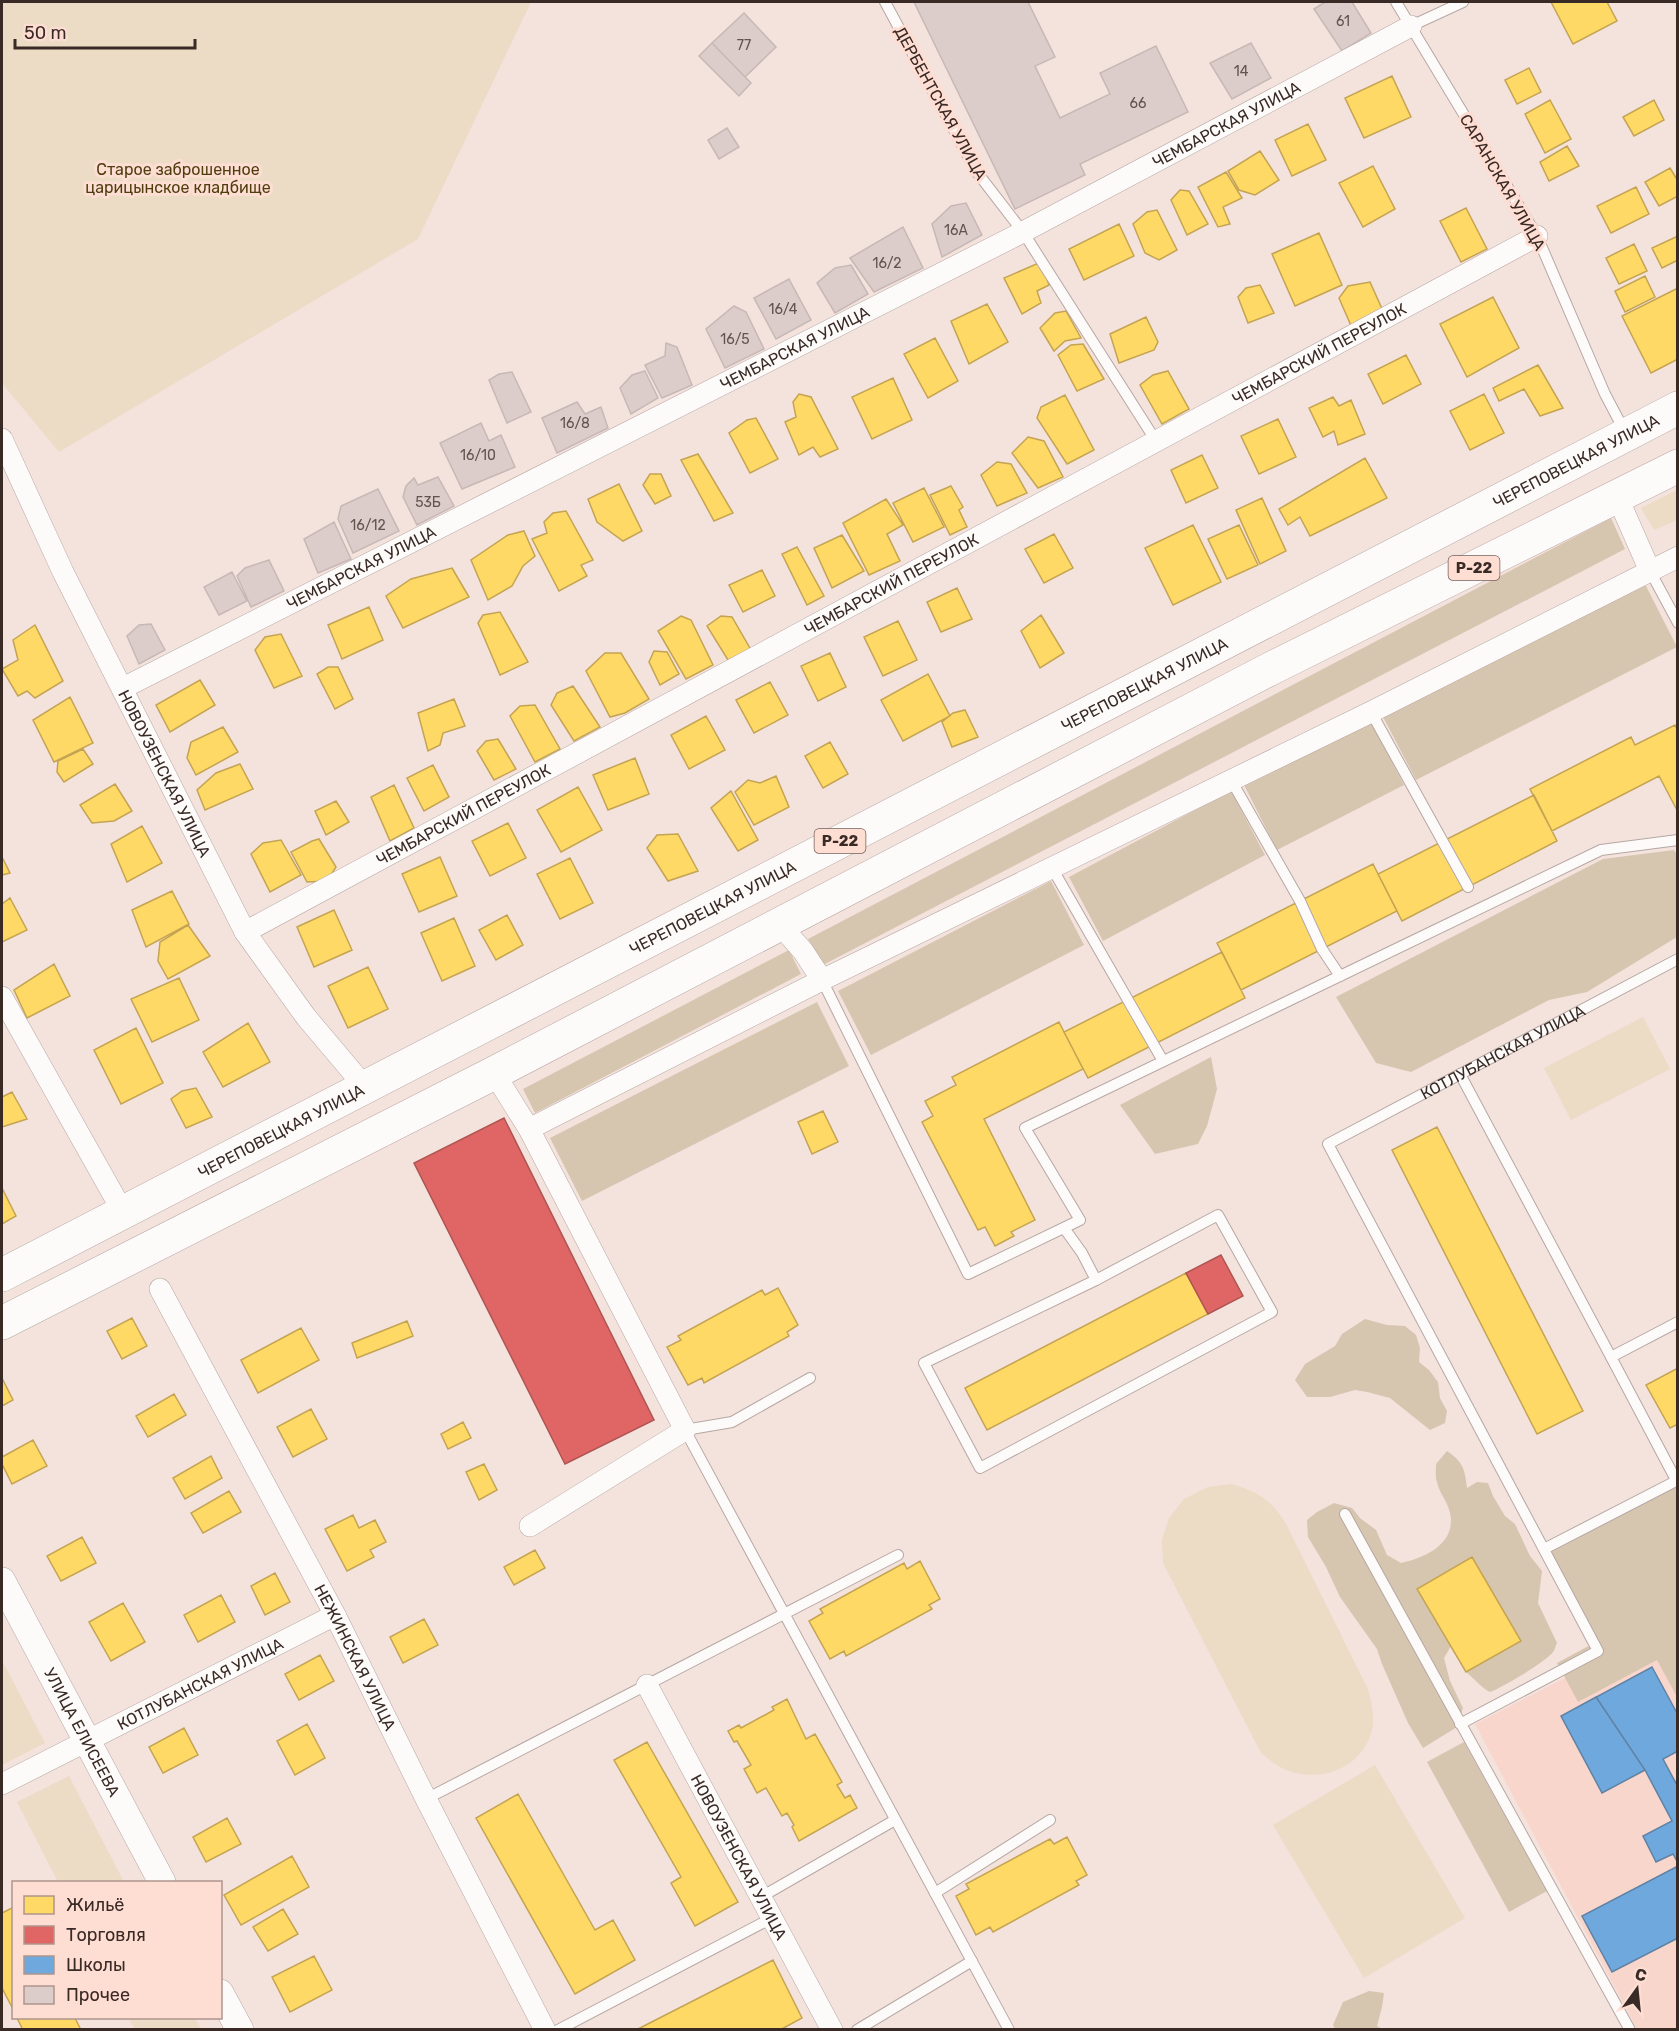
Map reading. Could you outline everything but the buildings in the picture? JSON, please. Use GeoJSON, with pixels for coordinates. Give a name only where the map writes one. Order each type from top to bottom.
{"type":"FeatureCollection","features":[{"type":"Feature","properties":{"kind":"highway","name":"ЧЕРЕПОВЕЦКАЯ УЛИЦА"},"geometry":{"type":"LineString","coordinates":[[2,1275],[1677,408]]}},
{"type":"Feature","properties":{"kind":"highway","name":"Р-22"},"geometry":{"type":"LineString","coordinates":[[2,1323],[494,1072],[1270,669],[1677,466]]}},
{"type":"Feature","properties":{"kind":"street","name":"ЧЕМБАРСКАЯ УЛИЦА"},"geometry":{"type":"LineString","coordinates":[[123,688],[1023,232],[1411,26]]}},
{"type":"Feature","properties":{"kind":"street","name":"ЧЕМБАРСКИЙ ПЕРЕУЛОК"},"geometry":{"type":"LineString","coordinates":[[245,932],[1537,236]]}},
{"type":"Feature","properties":{"kind":"street","name":"НОВОУЗЕНСКАЯ УЛИЦА"},"geometry":{"type":"LineString","coordinates":[[2,439],[8,469],[123,688],[245,932],[306,1017],[365,1086]]}},
{"type":"Feature","properties":{"kind":"street"},"geometry":{"type":"LineString","coordinates":[[1617,496],[1650,571]]}},
{"type":"Feature","properties":{"kind":"street"},"geometry":{"type":"LineString","coordinates":[[529,1129],[822,980],[1371,712],[1677,557]]}},
{"type":"Feature","properties":{"kind":"street"},"geometry":{"type":"LineString","coordinates":[[779,924],[803,951],[822,980]]}},
{"type":"Feature","properties":{"kind":"street"},"geometry":{"type":"LineString","coordinates":[[2,997],[123,1212]]}},
{"type":"Feature","properties":{"kind":"street"},"geometry":{"type":"LineString","coordinates":[[494,1072],[529,1129],[685,1430],[530,1526]]}},
{"type":"Feature","properties":{"kind":"street","name":"НЕЖИНСКАЯ УЛИЦА"},"geometry":{"type":"LineString","coordinates":[[160,1289],[335,1615],[426,1799],[545,2030]]}},
{"type":"Feature","properties":{"kind":"street","name":"УЛИЦА ЕЛИСЕЕВА"},"geometry":{"type":"LineString","coordinates":[[2,1581],[161,1881]]}},
{"type":"Feature","properties":{"kind":"street","name":"КОТЛУБАНСКАЯ УЛИЦА"},"geometry":{"type":"LineString","coordinates":[[2,1784],[335,1615]]}},
{"type":"Feature","properties":{"kind":"street","name":"НОВОУЗЕНСКАЯ УЛИЦА"},"geometry":{"type":"LineString","coordinates":[[647,1685],[832,2030]]}},
{"type":"Feature","properties":{"kind":"street"},"geometry":{"type":"LineString","coordinates":[[222,1997],[240,2030]]}},
{"type":"Feature","properties":{"kind":"lane","name":"ДЕРБЕНТСКАЯ УЛИЦА"},"geometry":{"type":"LineString","coordinates":[[885,2],[976,171],[1023,232],[1156,441]]}},
{"type":"Feature","properties":{"kind":"lane","name":"САРАНСКАЯ УЛИЦА"},"geometry":{"type":"LineString","coordinates":[[1396,2],[1537,236],[1605,394],[1626,434]]}},
{"type":"Feature","properties":{"kind":"lane","name":"ЧЕМБАРСКАЯ УЛИЦА"},"geometry":{"type":"LineString","coordinates":[[1411,26],[1462,2]]}},
{"type":"Feature","properties":{"kind":"lane"},"geometry":{"type":"LineString","coordinates":[[1650,571],[1677,623]]}},
{"type":"Feature","properties":{"kind":"lane"},"geometry":{"type":"LineString","coordinates":[[1371,712],[1468,887]]}},
{"type":"Feature","properties":{"kind":"lane"},"geometry":{"type":"LineString","coordinates":[[1231,780],[1300,901],[1322,949],[1340,976]]}},
{"type":"Feature","properties":{"kind":"lane"},"geometry":{"type":"LineString","coordinates":[[822,980],[968,1274],[1080,1220],[1025,1128],[1601,850],[1677,840]]}},
{"type":"Feature","properties":{"kind":"lane"},"geometry":{"type":"LineString","coordinates":[[1052,868],[1162,1061]]}},
{"type":"Feature","properties":{"kind":"lane","name":"КОТЛУБАНСКАЯ УЛИЦА"},"geometry":{"type":"LineString","coordinates":[[1544,1549],[1328,1144],[1677,959]]}},
{"type":"Feature","properties":{"kind":"lane"},"geometry":{"type":"LineString","coordinates":[[1460,1074],[1677,1480],[1544,1549],[1598,1651],[1460,1724]]}},
{"type":"Feature","properties":{"kind":"lane"},"geometry":{"type":"LineString","coordinates":[[1218,1215],[1272,1312],[981,1468],[924,1363],[1096,1280],[1218,1215]]}},
{"type":"Feature","properties":{"kind":"lane"},"geometry":{"type":"LineString","coordinates":[[1064,1228],[1082,1253],[1096,1280]]}},
{"type":"Feature","properties":{"kind":"lane"},"geometry":{"type":"LineString","coordinates":[[1611,1357],[1677,1322]]}},
{"type":"Feature","properties":{"kind":"lane"},"geometry":{"type":"LineString","coordinates":[[810,1378],[732,1422],[685,1430],[1009,2030]]}},
{"type":"Feature","properties":{"kind":"lane"},"geometry":{"type":"LineString","coordinates":[[1346,1514],[1630,2030]]}},
{"type":"Feature","properties":{"kind":"lane"},"geometry":{"type":"LineString","coordinates":[[426,1799],[898,1555]]}},
{"type":"Feature","properties":{"kind":"lane"},"geometry":{"type":"LineString","coordinates":[[761,1897],[895,1820]]}},
{"type":"Feature","properties":{"kind":"lane"},"geometry":{"type":"LineString","coordinates":[[935,1893],[1050,1820]]}},
{"type":"Feature","properties":{"kind":"lane"},"geometry":{"type":"LineString","coordinates":[[558,2030],[772,1918]]}},
{"type":"Feature","properties":{"kind":"lane"},"geometry":{"type":"LineString","coordinates":[[857,2030],[972,1961]]}},
{"type":"Feature","properties":{"kind":"shaded area"},"geometry":{"type":"Polygon","coordinates":[[[1611,518],[1625,549],[821,966],[808,939],[1611,518]]]}},
{"type":"Feature","properties":{"kind":"shaded area"},"geometry":{"type":"Polygon","coordinates":[[[1644,582],[1677,647],[1416,780],[1382,715],[1644,582]]]}},
{"type":"Feature","properties":{"kind":"shaded area"},"geometry":{"type":"Polygon","coordinates":[[[1370,720],[1404,785],[1277,850],[1244,785],[1370,720]]]}},
{"type":"Feature","properties":{"kind":"shaded area"},"geometry":{"type":"Polygon","coordinates":[[[1231,791],[1265,855],[1103,941],[1069,877],[1231,791]]]}},
{"type":"Feature","properties":{"kind":"shaded area"},"geometry":{"type":"Polygon","coordinates":[[[1674,850],[1678,856],[1677,937],[1587,992],[1549,1000],[1411,1072],[1376,1063],[1336,997],[1603,859],[1674,850]]]}},
{"type":"Feature","properties":{"kind":"shaded area"},"geometry":{"type":"Polygon","coordinates":[[[1051,881],[1084,945],[871,1055],[838,991],[1051,881]]]}},
{"type":"Feature","properties":{"kind":"shaded area"},"geometry":{"type":"Polygon","coordinates":[[[789,950],[801,974],[535,1113],[523,1089],[789,950]]]}},
{"type":"Feature","properties":{"kind":"shaded area"},"geometry":{"type":"Polygon","coordinates":[[[817,1002],[849,1066],[582,1201],[550,1138],[817,1002]]]}},
{"type":"Feature","properties":{"kind":"shaded area"},"geometry":{"type":"Polygon","coordinates":[[[1211,1057],[1217,1089],[1207,1126],[1198,1144],[1155,1154],[1120,1105],[1211,1057]]]}},
{"type":"Feature","properties":{"kind":"shaded area"},"geometry":{"type":"Polygon","coordinates":[[[1365,1319],[1387,1325],[1405,1326],[1416,1335],[1420,1348],[1419,1362],[1438,1382],[1440,1398],[1447,1411],[1445,1423],[1430,1430],[1390,1398],[1367,1392],[1355,1390],[1330,1397],[1307,1397],[1295,1380],[1305,1364],[1335,1346],[1342,1334],[1365,1319]]]}},
{"type":"Feature","properties":{"kind":"shaded area"},"geometry":{"type":"Polygon","coordinates":[[[1447,1451],[1462,1466],[1467,1488],[1477,1482],[1488,1483],[1505,1516],[1515,1524],[1530,1556],[1542,1571],[1538,1603],[1557,1643],[1553,1652],[1542,1662],[1490,1692],[1466,1672],[1521,1640],[1472,1557],[1418,1588],[1451,1646],[1444,1658],[1450,1681],[1463,1708],[1457,1727],[1423,1748],[1408,1723],[1377,1649],[1340,1597],[1308,1537],[1307,1520],[1334,1503],[1352,1508],[1360,1518],[1376,1530],[1387,1555],[1401,1563],[1429,1553],[1444,1541],[1451,1524],[1449,1509],[1438,1486],[1436,1476],[1436,1464],[1447,1451]]]}},
{"type":"Feature","properties":{"kind":"shaded area"},"geometry":{"type":"Polygon","coordinates":[[[1677,1487],[1677,1697],[1657,1660],[1578,1702],[1557,1663],[1596,1642],[1547,1552],[1677,1487]]]}},
{"type":"Feature","properties":{"kind":"shaded area"},"geometry":{"type":"Polygon","coordinates":[[[1677,1504],[1677,2029],[1637,2029],[1475,1724],[1604,1658],[1677,1504]]]}},
{"type":"Feature","properties":{"kind":"shaded area"},"geometry":{"type":"Polygon","coordinates":[[[1464,1742],[1547,1891],[1509,1912],[1427,1762],[1464,1742]]]}},
{"type":"Feature","properties":{"kind":"shaded area"},"geometry":{"type":"Polygon","coordinates":[[[1369,1991],[1384,1993],[1377,2026],[1382,2029],[1335,2029],[1333,2025],[1343,2002],[1369,1991]]]}},
{"type":"Feature","properties":{"kind":"green space","name":"Старое заброшенное царицынское кладбище"},"geometry":{"type":"Polygon","coordinates":[[[2,2],[531,2],[418,239],[59,452],[2,383],[2,2]]]}},
{"type":"Feature","properties":{"kind":"green space"},"geometry":{"type":"Polygon","coordinates":[[[1677,490],[1677,520],[1654,530],[1641,508],[1677,490]]]}},
{"type":"Feature","properties":{"kind":"green space"},"geometry":{"type":"Polygon","coordinates":[[[1643,1017],[1670,1069],[1571,1120],[1544,1068],[1643,1017]]]}},
{"type":"Feature","properties":{"kind":"green space"},"geometry":{"type":"Polygon","coordinates":[[[1231,1484],[1262,1497],[1274,1507],[1285,1522],[1368,1689],[1373,1720],[1369,1738],[1355,1759],[1334,1771],[1309,1775],[1291,1772],[1261,1753],[1163,1563],[1162,1540],[1169,1518],[1184,1499],[1208,1487],[1231,1484]]]}},
{"type":"Feature","properties":{"kind":"green space"},"geometry":{"type":"Polygon","coordinates":[[[2,1660],[45,1743],[2,1765],[2,1660]]]}},
{"type":"Feature","properties":{"kind":"green space"},"geometry":{"type":"Polygon","coordinates":[[[1375,1765],[1465,1918],[1364,1978],[1273,1825],[1375,1765]]]}},
{"type":"Feature","properties":{"kind":"green space"},"geometry":{"type":"Polygon","coordinates":[[[69,1776],[123,1881],[57,1881],[17,1802],[69,1776]]]}},
{"type":"Feature","properties":{"kind":"green space"},"geometry":{"type":"Polygon","coordinates":[[[129,2019],[196,2019],[201,2029],[135,2029],[129,2019]]]}}]}
